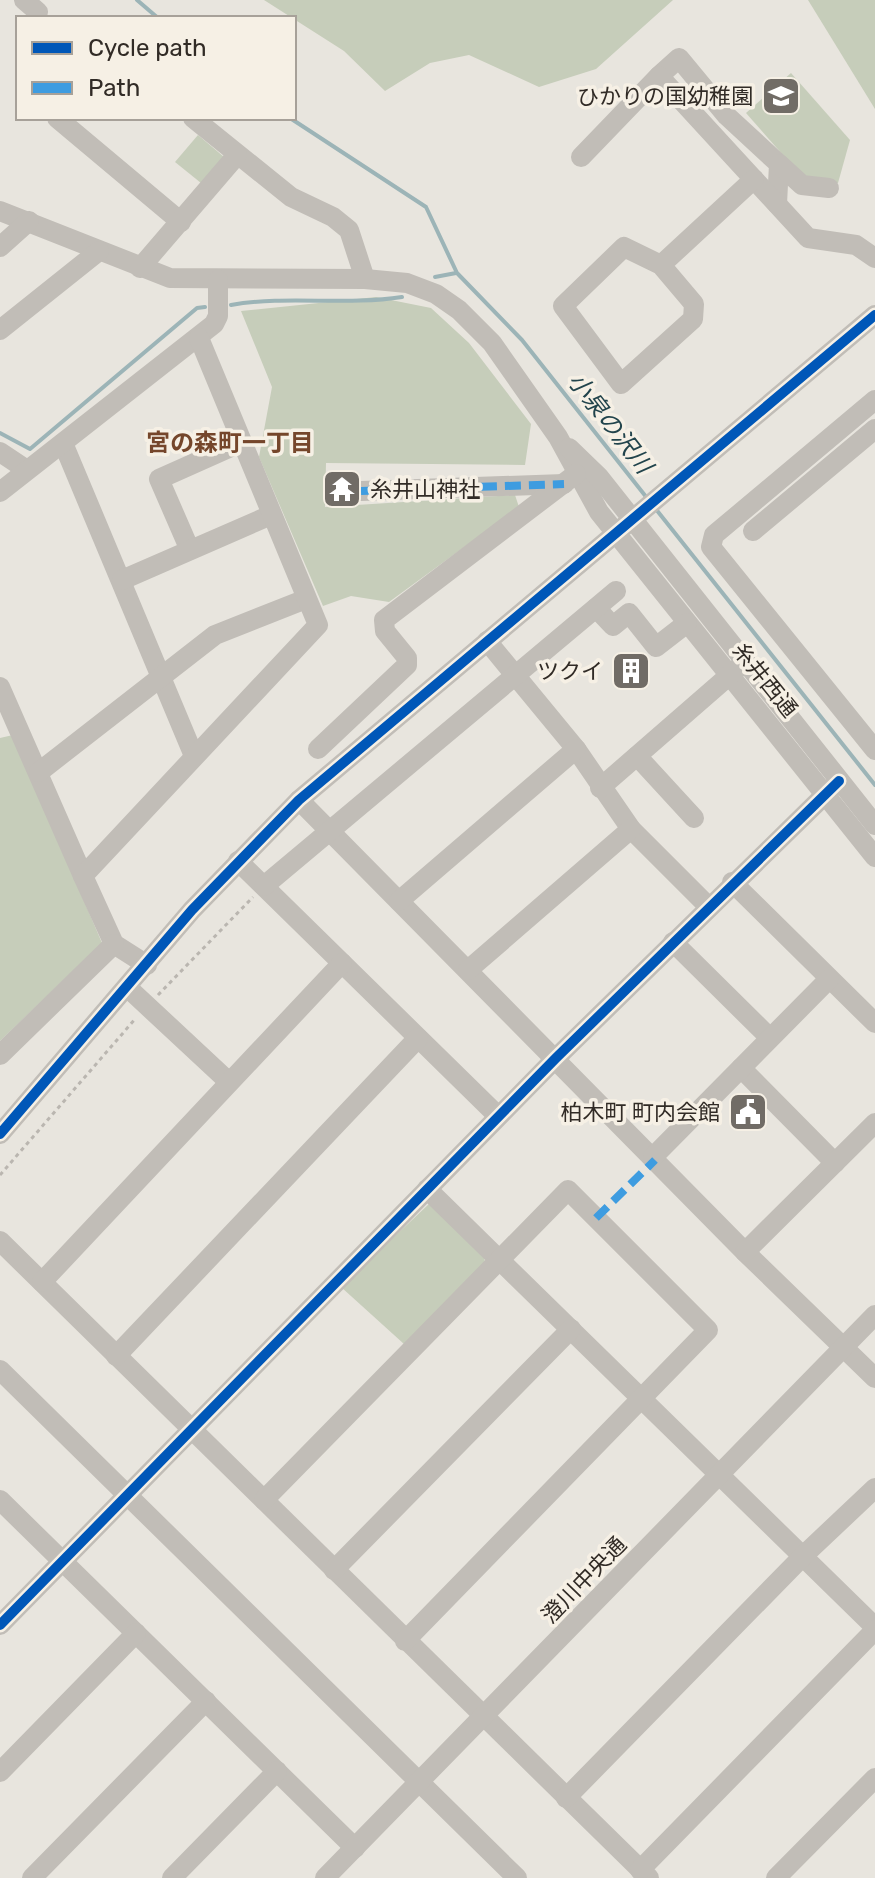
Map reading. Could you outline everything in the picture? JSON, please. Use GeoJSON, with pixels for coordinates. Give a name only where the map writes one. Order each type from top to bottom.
{"type":"FeatureCollection","features":[{"type":"Feature","properties":{"kind":"street"},"geometry":{"type":"LineString","coordinates":[[581,157],[679,58],[727,116],[802,185],[829,188]]}},
{"type":"Feature","properties":{"kind":"street"},"geometry":{"type":"LineString","coordinates":[[659,76],[808,238],[856,245],[875,258]]}},
{"type":"Feature","properties":{"kind":"street"},"geometry":{"type":"LineString","coordinates":[[59,120],[181,222]]}},
{"type":"Feature","properties":{"kind":"street"},"geometry":{"type":"LineString","coordinates":[[195,120],[291,197],[333,217],[349,230],[365,279]]}},
{"type":"Feature","properties":{"kind":"street"},"geometry":{"type":"LineString","coordinates":[[140,268],[237,155]]}},
{"type":"Feature","properties":{"kind":"street"},"geometry":{"type":"LineString","coordinates":[[777,204],[779,164]]}},
{"type":"Feature","properties":{"kind":"street"},"geometry":{"type":"LineString","coordinates":[[661,265],[754,179]]}},
{"type":"Feature","properties":{"kind":"street"},"geometry":{"type":"LineString","coordinates":[[0,211],[170,278],[365,279],[407,283],[436,294],[459,310],[492,343],[558,437]]}},
{"type":"Feature","properties":{"kind":"street"},"geometry":{"type":"LineString","coordinates":[[0,247],[29,221]]}},
{"type":"Feature","properties":{"kind":"street"},"geometry":{"type":"LineString","coordinates":[[624,247],[661,265],[694,304],[693,319],[621,384],[563,306],[624,247]]}},
{"type":"Feature","properties":{"kind":"street"},"geometry":{"type":"LineString","coordinates":[[0,330],[99,251]]}},
{"type":"Feature","properties":{"kind":"street"},"geometry":{"type":"LineString","coordinates":[[0,492],[199,338],[218,316],[218,280]]}},
{"type":"Feature","properties":{"kind":"street"},"geometry":{"type":"LineString","coordinates":[[0,1134],[238,861],[299,800],[875,315]]}},
{"type":"Feature","properties":{"kind":"street"},"geometry":{"type":"LineString","coordinates":[[83,876],[318,625],[199,338]]}},
{"type":"Feature","properties":{"kind":"street"},"geometry":{"type":"LineString","coordinates":[[875,400],[714,535],[711,547],[875,750]]}},
{"type":"Feature","properties":{"kind":"street"},"geometry":{"type":"LineString","coordinates":[[753,531],[875,429]]}},
{"type":"Feature","properties":{"kind":"street","name":"糸井西通"},"geometry":{"type":"LineString","coordinates":[[558,437],[570,479],[687,623],[736,669],[832,787],[875,857]]}},
{"type":"Feature","properties":{"kind":"street","name":"糸井西通"},"geometry":{"type":"LineString","coordinates":[[558,437],[599,477],[646,510],[736,669]]}},
{"type":"Feature","properties":{"kind":"street"},"geometry":{"type":"LineString","coordinates":[[189,548],[159,479],[242,442]]}},
{"type":"Feature","properties":{"kind":"street"},"geometry":{"type":"LineString","coordinates":[[63,443],[194,756]]}},
{"type":"Feature","properties":{"kind":"street"},"geometry":{"type":"LineString","coordinates":[[822,444],[836,461]]}},
{"type":"Feature","properties":{"kind":"street"},"geometry":{"type":"LineString","coordinates":[[0,452],[27,470]]}},
{"type":"Feature","properties":{"kind":"street"},"geometry":{"type":"LineString","coordinates":[[361,491],[570,479]]}},
{"type":"Feature","properties":{"kind":"street"},"geometry":{"type":"LineString","coordinates":[[318,749],[407,665],[407,658],[385,631],[384,620],[570,479]]}},
{"type":"Feature","properties":{"kind":"street"},"geometry":{"type":"LineString","coordinates":[[122,580],[189,548],[271,515]]}},
{"type":"Feature","properties":{"kind":"street"},"geometry":{"type":"LineString","coordinates":[[264,886],[616,591]]}},
{"type":"Feature","properties":{"kind":"street"},"geometry":{"type":"LineString","coordinates":[[39,772],[162,680],[215,635],[306,599]]}},
{"type":"Feature","properties":{"kind":"street"},"geometry":{"type":"LineString","coordinates":[[596,608],[613,626],[629,613],[656,647],[687,623]]}},
{"type":"Feature","properties":{"kind":"street"},"geometry":{"type":"LineString","coordinates":[[487,641],[576,749],[631,829],[708,906]]}},
{"type":"Feature","properties":{"kind":"street"},"geometry":{"type":"LineString","coordinates":[[600,788],[736,669]]}},
{"type":"Feature","properties":{"kind":"street"},"geometry":{"type":"LineString","coordinates":[[0,687],[114,944],[147,965]]}},
{"type":"Feature","properties":{"kind":"street"},"geometry":{"type":"LineString","coordinates":[[399,901],[576,749]]}},
{"type":"Feature","properties":{"kind":"street"},"geometry":{"type":"LineString","coordinates":[[637,756],[694,818]]}},
{"type":"Feature","properties":{"kind":"street"},"geometry":{"type":"LineString","coordinates":[[0,1625],[498,1116],[732,882],[832,787]]}},
{"type":"Feature","properties":{"kind":"street","name":"糸井西通"},"geometry":{"type":"LineString","coordinates":[[832,787],[875,825]]}},
{"type":"Feature","properties":{"kind":"street"},"geometry":{"type":"LineString","coordinates":[[299,800],[745,1252],[875,1378]]}},
{"type":"Feature","properties":{"kind":"street"},"geometry":{"type":"LineString","coordinates":[[468,970],[631,829]]}},
{"type":"Feature","properties":{"kind":"street"},"geometry":{"type":"LineString","coordinates":[[238,861],[498,1116]]}},
{"type":"Feature","properties":{"kind":"street"},"geometry":{"type":"LineString","coordinates":[[732,882],[875,1023]]}},
{"type":"Feature","properties":{"kind":"street"},"geometry":{"type":"LineString","coordinates":[[673,942],[770,1038]]}},
{"type":"Feature","properties":{"kind":"street"},"geometry":{"type":"LineString","coordinates":[[0,1055],[114,944]]}},
{"type":"Feature","properties":{"kind":"street"},"geometry":{"type":"LineString","coordinates":[[42,1282],[342,963]]}},
{"type":"Feature","properties":{"kind":"street"},"geometry":{"type":"LineString","coordinates":[[653,1157],[829,979]]}},
{"type":"Feature","properties":{"kind":"street"},"geometry":{"type":"LineString","coordinates":[[127,987],[229,1082]]}},
{"type":"Feature","properties":{"kind":"street"},"geometry":{"type":"LineString","coordinates":[[116,1356],[418,1038]]}},
{"type":"Feature","properties":{"kind":"street"},"geometry":{"type":"LineString","coordinates":[[741,1068],[835,1163]]}},
{"type":"Feature","properties":{"kind":"street"},"geometry":{"type":"LineString","coordinates":[[745,1252],[875,1123]]}},
{"type":"Feature","properties":{"kind":"street"},"geometry":{"type":"LineString","coordinates":[[0,1241],[645,1874],[875,1628],[501,1258],[427,1189]]}},
{"type":"Feature","properties":{"kind":"street"},"geometry":{"type":"LineString","coordinates":[[264,1500],[568,1190],[708,1330],[405,1641]]}},
{"type":"Feature","properties":{"kind":"street","name":"澄川中央通"},"geometry":{"type":"LineString","coordinates":[[325,1878],[875,1315]]}},
{"type":"Feature","properties":{"kind":"street"},"geometry":{"type":"LineString","coordinates":[[334,1570],[571,1329]]}},
{"type":"Feature","properties":{"kind":"street"},"geometry":{"type":"LineString","coordinates":[[0,1370],[421,1782],[503,1873]]}},
{"type":"Feature","properties":{"kind":"street"},"geometry":{"type":"LineString","coordinates":[[566,1798],[803,1556],[871,1499]]}},
{"type":"Feature","properties":{"kind":"street"},"geometry":{"type":"LineString","coordinates":[[0,1500],[355,1848]]}},
{"type":"Feature","properties":{"kind":"street"},"geometry":{"type":"LineString","coordinates":[[0,1772],[136,1633]]}},
{"type":"Feature","properties":{"kind":"street"},"geometry":{"type":"LineString","coordinates":[[32,1878],[206,1701]]}},
{"type":"Feature","properties":{"kind":"street"},"geometry":{"type":"LineString","coordinates":[[172,1878],[277,1771]]}},
{"type":"Feature","properties":{"kind":"street"},"geometry":{"type":"LineString","coordinates":[[776,1878],[875,1778]]}},
{"type":"Feature","properties":{"kind":"path"},"geometry":{"type":"LineString","coordinates":[[0,1175],[148,1005],[264,886]]}},
{"type":"Feature","properties":{"kind":"green space"},"geometry":{"type":"Polygon","coordinates":[[[264,0],[673,0],[596,69],[539,87],[469,55],[430,63],[385,91],[344,51],[296,20],[296,16],[289,16],[264,0]]]}},
{"type":"Feature","properties":{"kind":"green space"},"geometry":{"type":"Polygon","coordinates":[[[808,0],[875,0],[875,109],[808,0]]]}},
{"type":"Feature","properties":{"kind":"green space"},"geometry":{"type":"Polygon","coordinates":[[[791,73],[850,140],[838,183],[805,180],[746,113],[791,73]]]}},
{"type":"Feature","properties":{"kind":"green space"},"geometry":{"type":"Polygon","coordinates":[[[198,135],[224,157],[201,183],[175,162],[198,135]]]}},
{"type":"Feature","properties":{"kind":"green space"},"geometry":{"type":"Polygon","coordinates":[[[376,297],[431,308],[469,343],[531,424],[525,465],[326,463],[325,507],[515,495],[519,507],[389,602],[351,596],[323,606],[259,457],[272,387],[241,311],[376,297]]]}},
{"type":"Feature","properties":{"kind":"green space"},"geometry":{"type":"Polygon","coordinates":[[[13,735],[102,943],[0,1041],[0,738],[13,735]]]}},
{"type":"Feature","properties":{"kind":"green space"},"geometry":{"type":"Polygon","coordinates":[[[430,1203],[484,1255],[485,1263],[404,1344],[341,1287],[430,1203]]]}},
{"type":"Feature","properties":{"kind":"waterway","name":"小泉の沢川"},"geometry":{"type":"LineString","coordinates":[[137,0],[156,16]]}},
{"type":"Feature","properties":{"kind":"waterway","name":"小泉の沢川"},"geometry":{"type":"LineString","coordinates":[[293,120],[426,207],[457,273],[522,340],[647,498]]}},
{"type":"Feature","properties":{"kind":"waterway"},"geometry":{"type":"LineString","coordinates":[[435,277],[456,273]]}},
{"type":"Feature","properties":{"kind":"waterway"},"geometry":{"type":"LineString","coordinates":[[231,305],[402,297]]}},
{"type":"Feature","properties":{"kind":"waterway"},"geometry":{"type":"LineString","coordinates":[[0,433],[30,449],[197,308],[205,307]]}},
{"type":"Feature","properties":{"kind":"waterway","name":"小泉の沢川"},"geometry":{"type":"LineString","coordinates":[[655,508],[875,785]]}},
{"type":"Feature","properties":{"kind":"marked path"},"geometry":{"type":"LineString","coordinates":[[361,491],[564,484]]}},
{"type":"Feature","properties":{"kind":"marked path"},"geometry":{"type":"LineString","coordinates":[[596,1218],[655,1160]]}},
{"type":"Feature","properties":{"kind":"cycle path"},"geometry":{"type":"LineString","coordinates":[[0,1134],[192,910],[299,800],[875,315]]}},
{"type":"Feature","properties":{"kind":"cycle path"},"geometry":{"type":"LineString","coordinates":[[0,1625],[556,1058],[839,781]]}},
{"type":"Feature","properties":{"kind":"place","name":"ひかりの国幼稚園"},"geometry":{"type":"Point","coordinates":[781,96]}},
{"type":"Feature","properties":{"kind":"place","name":"糸井山神社"},"geometry":{"type":"Point","coordinates":[342,489]}},
{"type":"Feature","properties":{"kind":"place","name":"ツクイ"},"geometry":{"type":"Point","coordinates":[631,671]}},
{"type":"Feature","properties":{"kind":"place","name":"柏木町 町内会館"},"geometry":{"type":"Point","coordinates":[748,1112]}},
{"type":"Feature","properties":{"kind":"district","name":"宮の森町一丁目"},"geometry":{"type":"Point","coordinates":[230,443]}}]}
